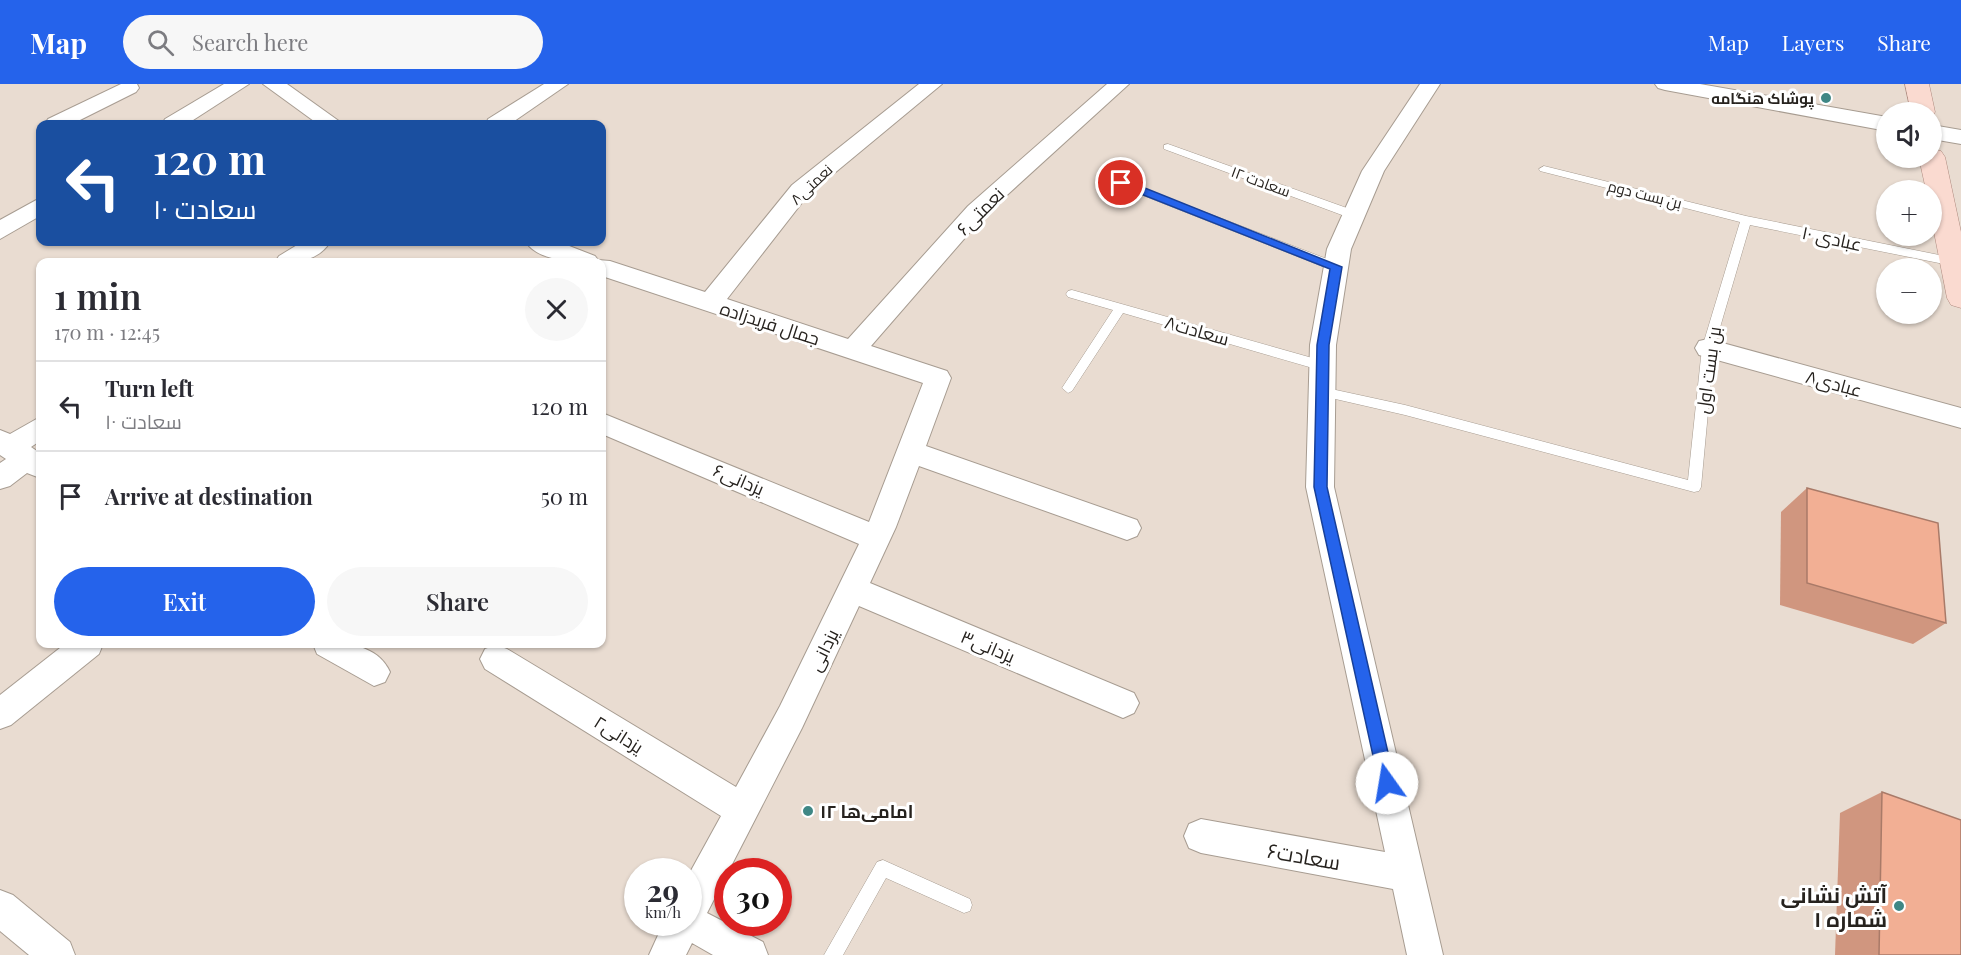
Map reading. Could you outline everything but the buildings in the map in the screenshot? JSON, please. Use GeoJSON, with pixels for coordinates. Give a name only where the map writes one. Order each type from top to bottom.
{"type":"FeatureCollection","features":[{"type":"Feature","properties":{"kind":"main road"},"geometry":{"type":"LineString","coordinates":[[1917,84],[1921,102]]}},
{"type":"Feature","properties":{"kind":"main road"},"geometry":{"type":"LineString","coordinates":[[1935,168],[1955,247],[1961,298]]}},
{"type":"Feature","properties":{"kind":"street"},"geometry":{"type":"LineString","coordinates":[[180,120],[238,84]]}},
{"type":"Feature","properties":{"kind":"street"},"geometry":{"type":"LineString","coordinates":[[273,84],[327,120]]}},
{"type":"Feature","properties":{"kind":"street"},"geometry":{"type":"LineString","coordinates":[[502,120],[558,84]]}},
{"type":"Feature","properties":{"kind":"street","name":"نعمتی۸"},"geometry":{"type":"LineString","coordinates":[[710,303],[800,190],[932,84]]}},
{"type":"Feature","properties":{"kind":"street","name":"نعمتی۶"},"geometry":{"type":"LineString","coordinates":[[854,350],[976,211],[1119,84]]}},
{"type":"Feature","properties":{"kind":"street"},"geometry":{"type":"LineString","coordinates":[[1425,955],[1320,487],[1323,345],[1339,249],[1373,171],[1430,84]]}},
{"type":"Feature","properties":{"kind":"street"},"geometry":{"type":"LineString","coordinates":[[1665,84],[1876,122]]}},
{"type":"Feature","properties":{"kind":"street"},"geometry":{"type":"LineString","coordinates":[[64,120],[129,88]]}},
{"type":"Feature","properties":{"kind":"street"},"geometry":{"type":"LineString","coordinates":[[1942,134],[1961,137]]}},
{"type":"Feature","properties":{"kind":"street"},"geometry":{"type":"LineString","coordinates":[[0,231],[36,208]]}},
{"type":"Feature","properties":{"kind":"street"},"geometry":{"type":"LineString","coordinates":[[293,258],[312,246]]}},
{"type":"Feature","properties":{"kind":"street"},"geometry":{"type":"LineString","coordinates":[[545,246],[567,258]]}},
{"type":"Feature","properties":{"kind":"street","name":"جمال فریدزاده"},"geometry":{"type":"LineString","coordinates":[[606,268],[938,378]]}},
{"type":"Feature","properties":{"kind":"street","name":"عبادی۸"},"geometry":{"type":"LineString","coordinates":[[1708,348],[1961,418]]}},
{"type":"Feature","properties":{"kind":"street","name":"یزدانی"},"geometry":{"type":"LineString","coordinates":[[702,886],[876,538],[938,378]]}},
{"type":"Feature","properties":{"kind":"street","name":"یزدانی۶"},"geometry":{"type":"LineString","coordinates":[[606,425],[876,538]]}},
{"type":"Feature","properties":{"kind":"street"},"geometry":{"type":"LineString","coordinates":[[0,478],[36,432]]}},
{"type":"Feature","properties":{"kind":"street"},"geometry":{"type":"LineString","coordinates":[[911,452],[1127,528]]}},
{"type":"Feature","properties":{"kind":"street","name":"یزدانی۳"},"geometry":{"type":"LineString","coordinates":[[852,589],[1124,703]]}},
{"type":"Feature","properties":{"kind":"street"},"geometry":{"type":"LineString","coordinates":[[0,714],[83,648]]}},
{"type":"Feature","properties":{"kind":"street"},"geometry":{"type":"LineString","coordinates":[[335,648],[374,672]]}},
{"type":"Feature","properties":{"kind":"street","name":"یزدانی۲"},"geometry":{"type":"LineString","coordinates":[[496,659],[742,810]]}},
{"type":"Feature","properties":{"kind":"street","name":"سعادت۶"},"geometry":{"type":"LineString","coordinates":[[1201,836],[1407,874]]}},
{"type":"Feature","properties":{"kind":"street"},"geometry":{"type":"LineString","coordinates":[[0,908],[57,955]]}},
{"type":"Feature","properties":{"kind":"street"},"geometry":{"type":"LineString","coordinates":[[702,929],[750,955]]}},
{"type":"Feature","properties":{"kind":"street"},"geometry":{"type":"LineString","coordinates":[[666,955],[676,936]]}},
{"type":"Feature","properties":{"kind":"lane","name":"سعادت ۱۲"},"geometry":{"type":"LineString","coordinates":[[1168,147],[1354,215]]}},
{"type":"Feature","properties":{"kind":"lane","name":"بن بست دوم"},"geometry":{"type":"LineString","coordinates":[[1544,169],[1746,220]]}},
{"type":"Feature","properties":{"kind":"lane"},"geometry":{"type":"LineString","coordinates":[[1121,183],[1336,267]]}},
{"type":"Feature","properties":{"kind":"lane","name":"عبادی ۱۰"},"geometry":{"type":"LineString","coordinates":[[1746,220],[1955,247]]}},
{"type":"Feature","properties":{"kind":"lane","name":"بن بست اول"},"geometry":{"type":"LineString","coordinates":[[1694,487],[1708,348],[1746,220]]}},
{"type":"Feature","properties":{"kind":"lane","name":"سعادت۸"},"geometry":{"type":"LineString","coordinates":[[1072,294],[1120,308],[1405,410],[1694,487]]}},
{"type":"Feature","properties":{"kind":"lane"},"geometry":{"type":"LineString","coordinates":[[1068,388],[1120,308]]}},
{"type":"Feature","properties":{"kind":"lane"},"geometry":{"type":"LineString","coordinates":[[833,955],[883,868],[964,905]]}},
{"type":"Feature","properties":{"kind":"place","name":"پوشاک هنگامه"},"geometry":{"type":"Point","coordinates":[1826,98]}},
{"type":"Feature","properties":{"kind":"place","name":"۱۲ امامی‌ها"},"geometry":{"type":"Point","coordinates":[808,811]}},
{"type":"Feature","properties":{"kind":"place","name":"آتش نشانی شماره ۱"},"geometry":{"type":"Point","coordinates":[1899,906]}},
{"type":"Feature","properties":{"kind":"route"},"geometry":{"type":"LineString","coordinates":[[1121,183],[1336,267],[1323,345],[1320,487],[1387,783]]}}]}
